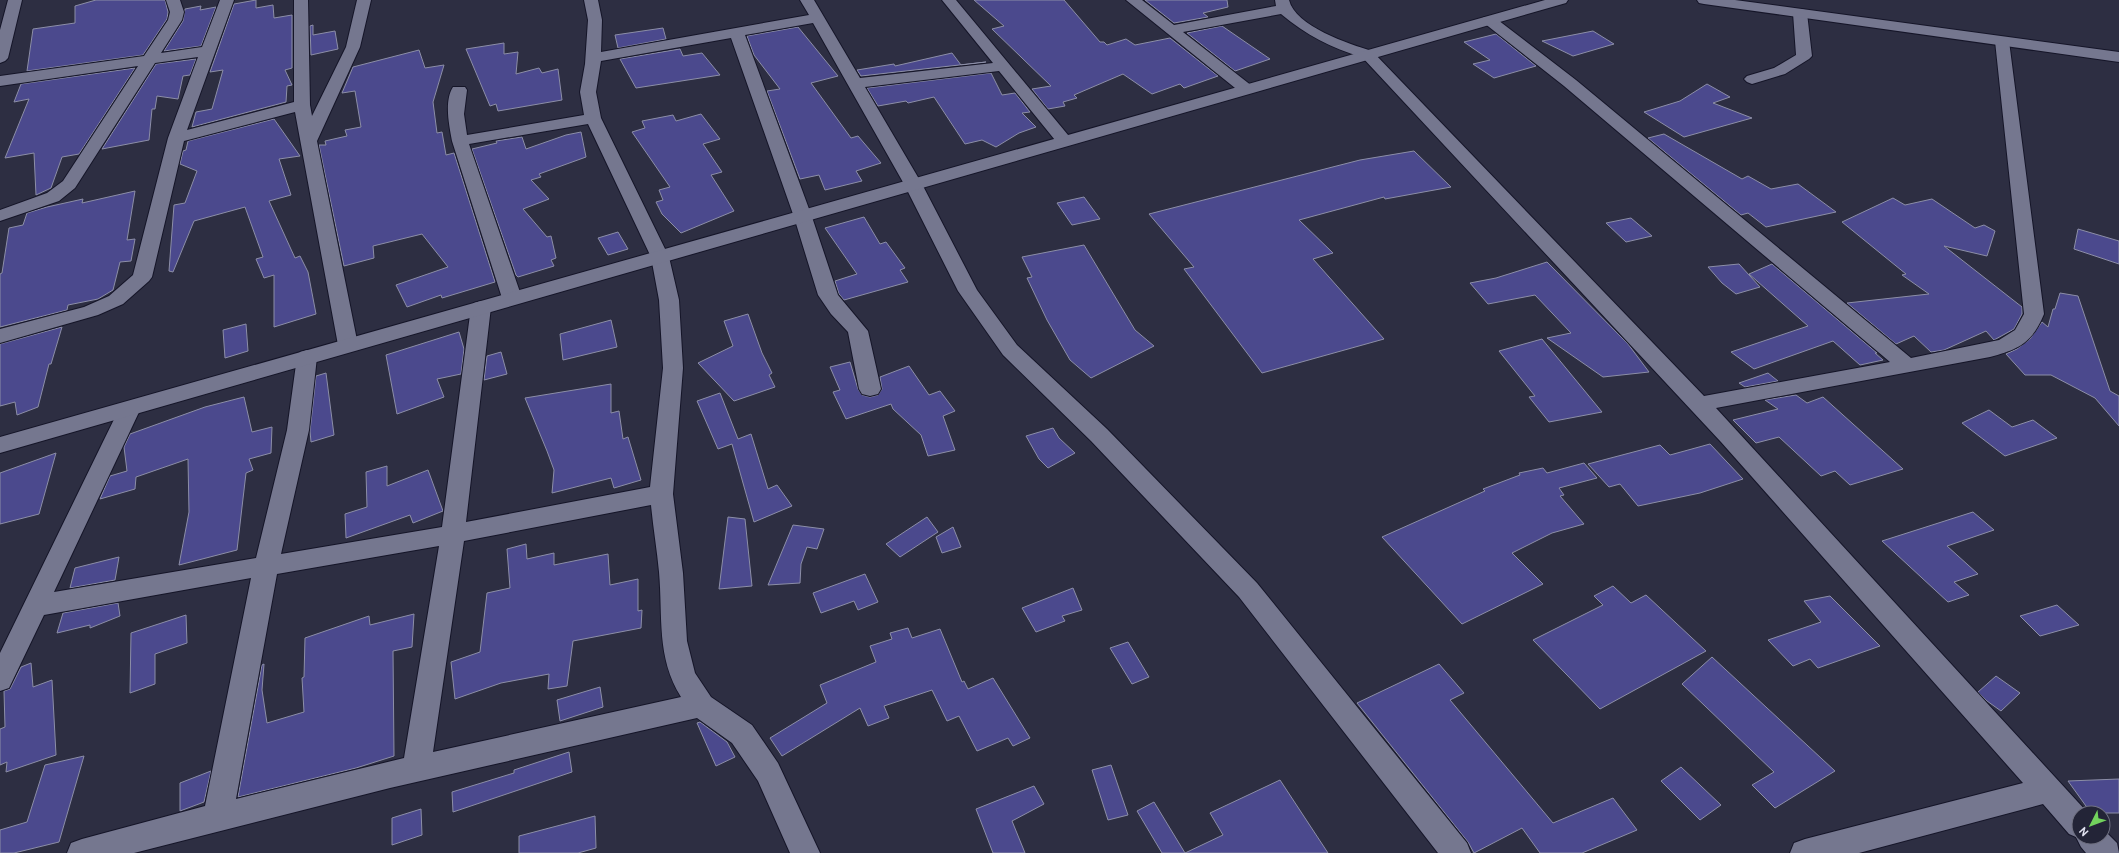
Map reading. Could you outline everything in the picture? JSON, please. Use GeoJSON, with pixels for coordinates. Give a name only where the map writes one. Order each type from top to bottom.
{"type":"FeatureCollection","features":[{"type":"Feature","properties":{"kind":"street"},"geometry":{"type":"LineString","coordinates":[[0,58],[15,0]]}},
{"type":"Feature","properties":{"kind":"street"},"geometry":{"type":"LineString","coordinates":[[0,216],[53,197],[69,184],[175,20],[177,12],[173,0]]}},
{"type":"Feature","properties":{"kind":"street"},"geometry":{"type":"LineString","coordinates":[[301,0],[302,105],[308,144],[348,345]]}},
{"type":"Feature","properties":{"kind":"street"},"geometry":{"type":"LineString","coordinates":[[308,144],[353,47],[364,0]]}},
{"type":"Feature","properties":{"kind":"street"},"geometry":{"type":"LineString","coordinates":[[591,0],[595,20],[593,58],[588,92],[593,118],[660,257],[669,300],[674,368],[661,494],[671,573],[674,641],[683,677],[700,705],[742,734],[768,772],[805,853]]}},
{"type":"Feature","properties":{"kind":"street"},"geometry":{"type":"LineString","coordinates":[[808,0],[913,184],[968,291],[1010,350],[1099,435],[1248,590],[1456,853]]}},
{"type":"Feature","properties":{"kind":"street"},"geometry":{"type":"LineString","coordinates":[[949,0],[1065,141]]}},
{"type":"Feature","properties":{"kind":"street"},"geometry":{"type":"LineString","coordinates":[[1133,0],[1246,89]]}},
{"type":"Feature","properties":{"kind":"street"},"geometry":{"type":"LineString","coordinates":[[0,446],[129,410],[512,298],[803,217],[913,184],[1560,0]]}},
{"type":"Feature","properties":{"kind":"street"},"geometry":{"type":"LineString","coordinates":[[1704,0],[2119,57]]}},
{"type":"Feature","properties":{"kind":"street"},"geometry":{"type":"LineString","coordinates":[[0,336],[91,311],[116,300],[142,277],[176,138],[231,1]]}},
{"type":"Feature","properties":{"kind":"street"},"geometry":{"type":"LineString","coordinates":[[1171,30],[1283,5],[1305,27],[1338,45],[1367,54],[1699,404],[2071,816]]}},
{"type":"Feature","properties":{"kind":"street"},"geometry":{"type":"LineString","coordinates":[[1752,79],[1782,71],[1796,64],[1804,56],[1800,13]]}},
{"type":"Feature","properties":{"kind":"street"},"geometry":{"type":"LineString","coordinates":[[593,58],[818,18]]}},
{"type":"Feature","properties":{"kind":"street"},"geometry":{"type":"LineString","coordinates":[[1489,20],[1570,83],[1907,365]]}},
{"type":"Feature","properties":{"kind":"street"},"geometry":{"type":"LineString","coordinates":[[737,33],[803,217],[828,295],[838,310],[849,319],[858,331],[870,389]]}},
{"type":"Feature","properties":{"kind":"street"},"geometry":{"type":"LineString","coordinates":[[1699,404],[1990,350],[2013,343],[2023,336],[2029,328],[2034,314],[2002,41]]}},
{"type":"Feature","properties":{"kind":"street"},"geometry":{"type":"LineString","coordinates":[[0,81],[210,51]]}},
{"type":"Feature","properties":{"kind":"street"},"geometry":{"type":"LineString","coordinates":[[855,83],[1004,66]]}},
{"type":"Feature","properties":{"kind":"street"},"geometry":{"type":"LineString","coordinates":[[459,90],[456,114],[460,140],[512,298]]}},
{"type":"Feature","properties":{"kind":"street"},"geometry":{"type":"LineString","coordinates":[[176,138],[302,105]]}},
{"type":"Feature","properties":{"kind":"street"},"geometry":{"type":"LineString","coordinates":[[460,140],[593,118]]}},
{"type":"Feature","properties":{"kind":"street"},"geometry":{"type":"LineString","coordinates":[[417,767],[453,534],[481,307]]}},
{"type":"Feature","properties":{"kind":"street"},"geometry":{"type":"LineString","coordinates":[[218,816],[266,567],[298,430],[307,357]]}},
{"type":"Feature","properties":{"kind":"street"},"geometry":{"type":"LineString","coordinates":[[0,680],[129,410]]}},
{"type":"Feature","properties":{"kind":"street"},"geometry":{"type":"LineString","coordinates":[[35,606],[453,534],[661,494]]}},
{"type":"Feature","properties":{"kind":"street"},"geometry":{"type":"LineString","coordinates":[[82,853],[218,816],[417,767],[700,705]]}},
{"type":"Feature","properties":{"kind":"street"},"geometry":{"type":"LineString","coordinates":[[1805,853],[2047,790]]}},
{"type":"Feature","properties":{"kind":"street"},"geometry":{"type":"LineString","coordinates":[[2098,845],[2106,853]]}},
{"type":"Feature","properties":{"kind":"building"},"geometry":{"type":"Polygon","coordinates":[[[96,0],[165,0],[168,12],[167,19],[143,55],[27,71],[33,29],[75,23],[75,6],[96,0]]]}},
{"type":"Feature","properties":{"kind":"building"},"geometry":{"type":"Polygon","coordinates":[[[256,0],[256,8],[273,5],[274,18],[292,15],[292,68],[285,70],[292,85],[287,86],[286,102],[192,127],[196,112],[212,109],[223,70],[210,72],[234,4],[256,0]]]}},
{"type":"Feature","properties":{"kind":"building"},"geometry":{"type":"Polygon","coordinates":[[[974,0],[1064,0],[1100,42],[1104,42],[1107,45],[1126,39],[1135,45],[1170,38],[1218,76],[1184,88],[1180,84],[1152,94],[1123,74],[1074,95],[1077,98],[1063,102],[1065,106],[1048,109],[1032,89],[1051,86],[992,29],[1004,26],[974,0]]]}},
{"type":"Feature","properties":{"kind":"building"},"geometry":{"type":"Polygon","coordinates":[[[1145,0],[1227,0],[1228,7],[1203,13],[1208,17],[1174,23],[1145,0]]]}},
{"type":"Feature","properties":{"kind":"building"},"geometry":{"type":"Polygon","coordinates":[[[201,6],[200,10],[216,7],[201,46],[164,51],[183,21],[185,9],[201,6]]]}},
{"type":"Feature","properties":{"kind":"building"},"geometry":{"type":"Polygon","coordinates":[[[313,25],[313,35],[335,31],[338,49],[311,55],[310,26],[313,25]]]}},
{"type":"Feature","properties":{"kind":"building"},"geometry":{"type":"Polygon","coordinates":[[[1222,26],[1270,59],[1235,71],[1187,33],[1222,26]]]}},
{"type":"Feature","properties":{"kind":"building"},"geometry":{"type":"Polygon","coordinates":[[[798,27],[838,76],[811,83],[851,138],[858,136],[881,163],[856,171],[862,181],[825,190],[819,175],[800,179],[767,91],[780,89],[754,55],[747,36],[798,27]]]}},
{"type":"Feature","properties":{"kind":"building"},"geometry":{"type":"Polygon","coordinates":[[[663,28],[666,39],[618,48],[615,35],[663,28]]]}},
{"type":"Feature","properties":{"kind":"building"},"geometry":{"type":"Polygon","coordinates":[[[1593,31],[1614,44],[1573,56],[1542,41],[1593,31]]]}},
{"type":"Feature","properties":{"kind":"building"},"geometry":{"type":"Polygon","coordinates":[[[1496,34],[1536,66],[1494,78],[1473,64],[1490,60],[1464,42],[1496,34]]]}},
{"type":"Feature","properties":{"kind":"building"},"geometry":{"type":"Polygon","coordinates":[[[504,43],[504,54],[518,52],[516,74],[539,68],[542,73],[558,69],[562,100],[498,111],[496,104],[490,106],[466,49],[504,43]]]}},
{"type":"Feature","properties":{"kind":"building"},"geometry":{"type":"Polygon","coordinates":[[[680,49],[683,56],[702,53],[720,75],[636,88],[620,59],[680,49]]]}},
{"type":"Feature","properties":{"kind":"building"},"geometry":{"type":"Polygon","coordinates":[[[419,50],[425,68],[444,65],[433,102],[437,133],[442,132],[446,155],[454,153],[495,282],[442,298],[441,295],[407,307],[396,285],[448,267],[422,234],[373,246],[374,258],[344,266],[319,145],[326,145],[325,141],[347,136],[345,130],[361,127],[355,91],[342,93],[353,67],[419,50]]]}},
{"type":"Feature","properties":{"kind":"building"},"geometry":{"type":"Polygon","coordinates":[[[952,53],[961,65],[861,76],[857,70],[894,64],[895,66],[952,53]]]}},
{"type":"Feature","properties":{"kind":"building"},"geometry":{"type":"Polygon","coordinates":[[[196,59],[190,75],[183,76],[178,99],[157,96],[155,109],[152,109],[149,140],[102,149],[156,64],[196,59]]]}},
{"type":"Feature","properties":{"kind":"building"},"geometry":{"type":"Polygon","coordinates":[[[135,68],[79,154],[62,157],[51,188],[36,195],[34,153],[5,158],[29,99],[14,102],[21,84],[135,68]]]}},
{"type":"Feature","properties":{"kind":"building"},"geometry":{"type":"Polygon","coordinates":[[[991,73],[1002,95],[1015,93],[1030,112],[1022,113],[1036,127],[1019,133],[996,147],[982,140],[965,144],[934,97],[908,103],[906,101],[878,106],[867,88],[991,73]]]}},
{"type":"Feature","properties":{"kind":"building"},"geometry":{"type":"Polygon","coordinates":[[[1707,84],[1730,97],[1713,103],[1752,118],[1684,137],[1644,112],[1680,101],[1707,84]]]}},
{"type":"Feature","properties":{"kind":"building"},"geometry":{"type":"Polygon","coordinates":[[[701,114],[720,139],[703,144],[722,172],[711,175],[734,211],[681,233],[662,214],[656,202],[663,200],[659,190],[670,187],[632,132],[645,128],[642,121],[673,115],[676,121],[701,114]]]}},
{"type":"Feature","properties":{"kind":"building"},"geometry":{"type":"Polygon","coordinates":[[[274,119],[300,156],[279,159],[291,195],[269,201],[295,258],[300,256],[308,272],[316,314],[274,327],[274,275],[264,278],[256,259],[263,257],[245,207],[194,221],[173,272],[169,271],[174,205],[185,203],[197,171],[180,164],[183,151],[186,150],[188,141],[274,119]]]}},
{"type":"Feature","properties":{"kind":"building"},"geometry":{"type":"Polygon","coordinates":[[[581,132],[586,157],[539,174],[541,177],[531,180],[549,199],[523,209],[547,237],[551,236],[556,258],[551,260],[554,266],[518,277],[516,275],[472,149],[497,143],[496,141],[522,137],[526,149],[566,135],[581,132]]]}},
{"type":"Feature","properties":{"kind":"building"},"geometry":{"type":"Polygon","coordinates":[[[1664,134],[1742,179],[1748,176],[1771,189],[1798,184],[1836,212],[1766,227],[1748,213],[1741,215],[1648,138],[1664,134]]]}},
{"type":"Feature","properties":{"kind":"building"},"geometry":{"type":"Polygon","coordinates":[[[1414,151],[1451,187],[1385,199],[1384,197],[1299,220],[1333,253],[1313,259],[1384,339],[1262,373],[1184,269],[1194,267],[1149,214],[1360,160],[1414,151]]]}},
{"type":"Feature","properties":{"kind":"building"},"geometry":{"type":"Polygon","coordinates":[[[135,191],[127,240],[135,239],[131,261],[120,262],[113,290],[98,299],[68,305],[67,310],[0,327],[0,274],[2,273],[9,228],[23,225],[27,213],[47,207],[83,199],[82,203],[135,191]]]}},
{"type":"Feature","properties":{"kind":"building"},"geometry":{"type":"Polygon","coordinates":[[[1084,197],[1100,219],[1072,225],[1057,203],[1084,197]]]}},
{"type":"Feature","properties":{"kind":"building"},"geometry":{"type":"Polygon","coordinates":[[[1893,198],[1905,205],[1932,199],[1975,228],[1984,225],[1995,231],[1987,256],[1944,246],[2022,307],[2022,314],[2014,329],[1994,340],[1986,331],[1944,350],[1931,352],[1914,336],[1896,344],[1847,303],[1929,294],[1902,275],[1906,274],[1842,222],[1893,198]]]}},
{"type":"Feature","properties":{"kind":"building"},"geometry":{"type":"Polygon","coordinates":[[[864,217],[880,244],[886,242],[905,268],[900,270],[908,282],[844,300],[839,294],[835,281],[857,274],[825,228],[864,217]]]}},
{"type":"Feature","properties":{"kind":"building"},"geometry":{"type":"Polygon","coordinates":[[[1631,218],[1652,236],[1626,242],[1606,223],[1631,218]]]}},
{"type":"Feature","properties":{"kind":"building"},"geometry":{"type":"Polygon","coordinates":[[[2078,229],[2119,241],[2119,264],[2074,249],[2078,229]]]}},
{"type":"Feature","properties":{"kind":"building"},"geometry":{"type":"Polygon","coordinates":[[[618,232],[628,249],[608,255],[598,238],[618,232]]]}},
{"type":"Feature","properties":{"kind":"building"},"geometry":{"type":"Polygon","coordinates":[[[1084,245],[1135,330],[1154,346],[1091,378],[1070,360],[1047,320],[1027,278],[1032,277],[1022,257],[1084,245]]]}},
{"type":"Feature","properties":{"kind":"building"},"geometry":{"type":"Polygon","coordinates":[[[1547,262],[1628,344],[1649,372],[1603,377],[1547,338],[1571,333],[1535,295],[1488,304],[1470,283],[1496,278],[1547,262]]]}},
{"type":"Feature","properties":{"kind":"building"},"geometry":{"type":"Polygon","coordinates":[[[1739,264],[1760,287],[1736,294],[1722,283],[1708,267],[1739,264]]]}},
{"type":"Feature","properties":{"kind":"building"},"geometry":{"type":"Polygon","coordinates":[[[1772,264],[1877,353],[1875,353],[1883,360],[1860,365],[1833,341],[1754,369],[1731,352],[1808,326],[1749,274],[1772,264]]]}},
{"type":"Feature","properties":{"kind":"building"},"geometry":{"type":"Polygon","coordinates":[[[2060,293],[2078,296],[2110,391],[2119,396],[2119,426],[2095,398],[2051,375],[2025,375],[2006,354],[2017,349],[2030,339],[2042,322],[2048,327],[2053,309],[2055,309],[2060,293]]]}},
{"type":"Feature","properties":{"kind":"building"},"geometry":{"type":"Polygon","coordinates":[[[748,314],[762,353],[772,373],[769,375],[775,387],[734,401],[698,363],[733,346],[724,321],[748,314]]]}},
{"type":"Feature","properties":{"kind":"building"},"geometry":{"type":"Polygon","coordinates":[[[611,320],[617,347],[563,360],[560,334],[611,320]]]}},
{"type":"Feature","properties":{"kind":"building"},"geometry":{"type":"Polygon","coordinates":[[[246,324],[248,351],[225,358],[223,330],[246,324]]]}},
{"type":"Feature","properties":{"kind":"building"},"geometry":{"type":"Polygon","coordinates":[[[62,327],[51,364],[49,364],[38,407],[17,415],[15,402],[0,406],[0,344],[62,327]]]}},
{"type":"Feature","properties":{"kind":"building"},"geometry":{"type":"Polygon","coordinates":[[[459,332],[464,349],[461,374],[437,379],[444,397],[397,414],[386,355],[459,332]]]}},
{"type":"Feature","properties":{"kind":"building"},"geometry":{"type":"Polygon","coordinates":[[[1542,339],[1602,412],[1549,422],[1529,397],[1535,396],[1499,351],[1542,339]]]}},
{"type":"Feature","properties":{"kind":"building"},"geometry":{"type":"Polygon","coordinates":[[[501,352],[507,374],[484,380],[487,356],[501,352]]]}},
{"type":"Feature","properties":{"kind":"building"},"geometry":{"type":"Polygon","coordinates":[[[850,362],[858,389],[862,395],[870,397],[878,395],[882,389],[880,377],[909,366],[929,395],[940,391],[955,411],[943,416],[955,450],[928,456],[921,435],[893,409],[891,404],[846,419],[833,392],[840,390],[830,367],[850,362]]]}},
{"type":"Feature","properties":{"kind":"building"},"geometry":{"type":"Polygon","coordinates":[[[326,373],[334,435],[311,442],[310,431],[316,376],[326,373]]]}},
{"type":"Feature","properties":{"kind":"building"},"geometry":{"type":"Polygon","coordinates":[[[1768,373],[1778,381],[1745,387],[1739,383],[1768,373]]]}},
{"type":"Feature","properties":{"kind":"building"},"geometry":{"type":"Polygon","coordinates":[[[611,384],[611,413],[619,411],[623,439],[628,437],[641,480],[614,488],[611,478],[552,493],[554,470],[525,398],[611,384]]]}},
{"type":"Feature","properties":{"kind":"building"},"geometry":{"type":"Polygon","coordinates":[[[720,393],[738,439],[751,434],[768,489],[777,485],[792,506],[754,522],[732,444],[718,449],[697,401],[720,393]]]}},
{"type":"Feature","properties":{"kind":"building"},"geometry":{"type":"Polygon","coordinates":[[[1796,395],[1807,403],[1823,397],[1903,469],[1850,485],[1835,471],[1821,476],[1779,437],[1756,443],[1733,420],[1778,409],[1765,400],[1796,395]]]}},
{"type":"Feature","properties":{"kind":"building"},"geometry":{"type":"Polygon","coordinates":[[[244,397],[252,432],[272,427],[271,453],[249,459],[253,470],[246,473],[237,550],[179,565],[189,512],[188,459],[136,477],[135,489],[100,499],[110,476],[127,471],[124,447],[130,434],[205,407],[244,397]]]}},
{"type":"Feature","properties":{"kind":"building"},"geometry":{"type":"Polygon","coordinates":[[[1989,410],[2012,427],[2033,420],[2057,438],[2005,456],[1962,423],[1989,410]]]}},
{"type":"Feature","properties":{"kind":"building"},"geometry":{"type":"Polygon","coordinates":[[[1053,428],[1059,438],[1075,453],[1048,468],[1039,459],[1026,436],[1053,428]]]}},
{"type":"Feature","properties":{"kind":"building"},"geometry":{"type":"Polygon","coordinates":[[[1710,444],[1743,479],[1700,493],[1638,506],[1620,484],[1609,487],[1588,464],[1660,445],[1670,455],[1710,444]]]}},
{"type":"Feature","properties":{"kind":"building"},"geometry":{"type":"Polygon","coordinates":[[[56,453],[39,514],[0,524],[0,473],[56,453]]]}},
{"type":"Feature","properties":{"kind":"building"},"geometry":{"type":"Polygon","coordinates":[[[1584,463],[1597,478],[1559,488],[1564,495],[1560,496],[1584,524],[1552,533],[1512,553],[1543,584],[1462,624],[1382,537],[1485,491],[1483,489],[1520,475],[1519,473],[1543,468],[1547,473],[1584,463]]]}},
{"type":"Feature","properties":{"kind":"building"},"geometry":{"type":"Polygon","coordinates":[[[387,466],[387,486],[428,470],[443,511],[413,523],[410,515],[346,538],[345,514],[367,507],[366,472],[387,466]]]}},
{"type":"Feature","properties":{"kind":"building"},"geometry":{"type":"Polygon","coordinates":[[[1973,512],[1994,530],[1947,546],[1978,574],[1954,582],[1969,595],[1948,602],[1882,541],[1973,512]]]}},
{"type":"Feature","properties":{"kind":"building"},"geometry":{"type":"Polygon","coordinates":[[[728,517],[745,519],[752,586],[719,589],[728,517]]]}},
{"type":"Feature","properties":{"kind":"building"},"geometry":{"type":"Polygon","coordinates":[[[927,517],[938,532],[900,557],[886,544],[927,517]]]}},
{"type":"Feature","properties":{"kind":"building"},"geometry":{"type":"Polygon","coordinates":[[[793,525],[824,529],[817,549],[807,547],[801,564],[800,583],[768,585],[793,525]]]}},
{"type":"Feature","properties":{"kind":"building"},"geometry":{"type":"Polygon","coordinates":[[[953,527],[961,547],[942,553],[936,537],[953,527]]]}},
{"type":"Feature","properties":{"kind":"building"},"geometry":{"type":"Polygon","coordinates":[[[526,544],[527,559],[554,553],[554,565],[608,554],[610,585],[638,579],[638,611],[642,610],[641,628],[573,641],[567,686],[548,689],[549,674],[501,683],[455,699],[451,662],[480,652],[487,593],[510,588],[507,549],[526,544]]]}},
{"type":"Feature","properties":{"kind":"building"},"geometry":{"type":"Polygon","coordinates":[[[119,557],[115,580],[70,588],[75,568],[119,557]]]}},
{"type":"Feature","properties":{"kind":"building"},"geometry":{"type":"Polygon","coordinates":[[[865,574],[878,602],[858,610],[854,601],[821,613],[813,593],[865,574]]]}},
{"type":"Feature","properties":{"kind":"building"},"geometry":{"type":"Polygon","coordinates":[[[1613,586],[1631,603],[1646,595],[1706,651],[1600,709],[1533,640],[1603,605],[1594,596],[1613,586]]]}},
{"type":"Feature","properties":{"kind":"building"},"geometry":{"type":"Polygon","coordinates":[[[1073,588],[1082,610],[1062,616],[1065,621],[1036,632],[1022,608],[1073,588]]]}},
{"type":"Feature","properties":{"kind":"building"},"geometry":{"type":"Polygon","coordinates":[[[1830,596],[1880,646],[1818,668],[1810,659],[1793,666],[1768,640],[1821,622],[1804,601],[1830,596]]]}},
{"type":"Feature","properties":{"kind":"building"},"geometry":{"type":"Polygon","coordinates":[[[118,603],[120,616],[90,628],[90,625],[57,633],[63,613],[118,603]]]}},
{"type":"Feature","properties":{"kind":"building"},"geometry":{"type":"Polygon","coordinates":[[[2057,605],[2079,625],[2040,636],[2020,616],[2057,605]]]}},
{"type":"Feature","properties":{"kind":"building"},"geometry":{"type":"Polygon","coordinates":[[[414,614],[412,647],[393,651],[394,756],[356,768],[238,797],[262,665],[264,664],[262,690],[267,723],[304,712],[302,678],[304,677],[305,638],[369,616],[370,625],[414,614]]]}},
{"type":"Feature","properties":{"kind":"building"},"geometry":{"type":"Polygon","coordinates":[[[186,615],[187,643],[155,654],[155,684],[130,693],[131,633],[186,615]]]}},
{"type":"Feature","properties":{"kind":"building"},"geometry":{"type":"Polygon","coordinates":[[[908,628],[912,638],[940,629],[962,682],[964,681],[968,689],[993,678],[1030,738],[1013,746],[1008,738],[977,751],[959,716],[947,721],[932,690],[884,706],[889,718],[868,726],[860,708],[782,756],[770,738],[827,703],[820,685],[876,662],[870,646],[892,639],[890,633],[908,628]]]}},
{"type":"Feature","properties":{"kind":"building"},"geometry":{"type":"Polygon","coordinates":[[[1128,642],[1149,677],[1132,684],[1110,648],[1128,642]]]}},
{"type":"Feature","properties":{"kind":"building"},"geometry":{"type":"Polygon","coordinates":[[[1712,657],[1835,771],[1775,808],[1752,785],[1774,772],[1682,684],[1712,657]]]}},
{"type":"Feature","properties":{"kind":"building"},"geometry":{"type":"Polygon","coordinates":[[[31,663],[33,687],[52,680],[56,755],[6,772],[7,762],[0,765],[0,729],[5,727],[4,691],[10,689],[21,667],[31,663]]]}},
{"type":"Feature","properties":{"kind":"building"},"geometry":{"type":"Polygon","coordinates":[[[1439,664],[1464,693],[1450,700],[1553,823],[1613,798],[1637,830],[1582,853],[1540,853],[1522,828],[1474,853],[1468,842],[1357,703],[1439,664]]]}},
{"type":"Feature","properties":{"kind":"building"},"geometry":{"type":"Polygon","coordinates":[[[1996,676],[2020,693],[2001,711],[1987,701],[1978,692],[1996,676]]]}},
{"type":"Feature","properties":{"kind":"building"},"geometry":{"type":"Polygon","coordinates":[[[600,687],[603,707],[560,721],[557,700],[600,687]]]}},
{"type":"Feature","properties":{"kind":"building"},"geometry":{"type":"Polygon","coordinates":[[[700,722],[727,742],[735,757],[716,766],[697,723],[700,722]]]}},
{"type":"Feature","properties":{"kind":"building"},"geometry":{"type":"Polygon","coordinates":[[[569,752],[572,772],[453,812],[452,792],[514,773],[514,770],[569,752]]]}},
{"type":"Feature","properties":{"kind":"building"},"geometry":{"type":"Polygon","coordinates":[[[84,756],[59,842],[14,853],[0,853],[0,830],[27,822],[45,765],[84,756]]]}},
{"type":"Feature","properties":{"kind":"building"},"geometry":{"type":"Polygon","coordinates":[[[1111,765],[1128,815],[1108,820],[1092,770],[1111,765]]]}},
{"type":"Feature","properties":{"kind":"building"},"geometry":{"type":"Polygon","coordinates":[[[1681,767],[1721,805],[1700,820],[1661,781],[1681,767]]]}},
{"type":"Feature","properties":{"kind":"building"},"geometry":{"type":"Polygon","coordinates":[[[211,771],[204,802],[180,811],[180,783],[211,771]]]}},
{"type":"Feature","properties":{"kind":"building"},"geometry":{"type":"Polygon","coordinates":[[[2119,779],[2119,813],[2111,813],[2111,805],[2085,805],[2068,781],[2119,779]]]}},
{"type":"Feature","properties":{"kind":"building"},"geometry":{"type":"Polygon","coordinates":[[[1280,780],[1328,853],[1185,853],[1223,835],[1210,813],[1280,780]]]}},
{"type":"Feature","properties":{"kind":"building"},"geometry":{"type":"Polygon","coordinates":[[[1034,786],[1044,804],[1012,821],[1025,853],[993,853],[976,809],[1034,786]]]}},
{"type":"Feature","properties":{"kind":"building"},"geometry":{"type":"Polygon","coordinates":[[[1154,802],[1185,853],[1162,853],[1137,811],[1154,802]]]}},
{"type":"Feature","properties":{"kind":"building"},"geometry":{"type":"Polygon","coordinates":[[[421,809],[422,835],[392,845],[392,818],[421,809]]]}},
{"type":"Feature","properties":{"kind":"building"},"geometry":{"type":"Polygon","coordinates":[[[595,816],[596,848],[578,853],[519,853],[519,836],[595,816]]]}}]}
